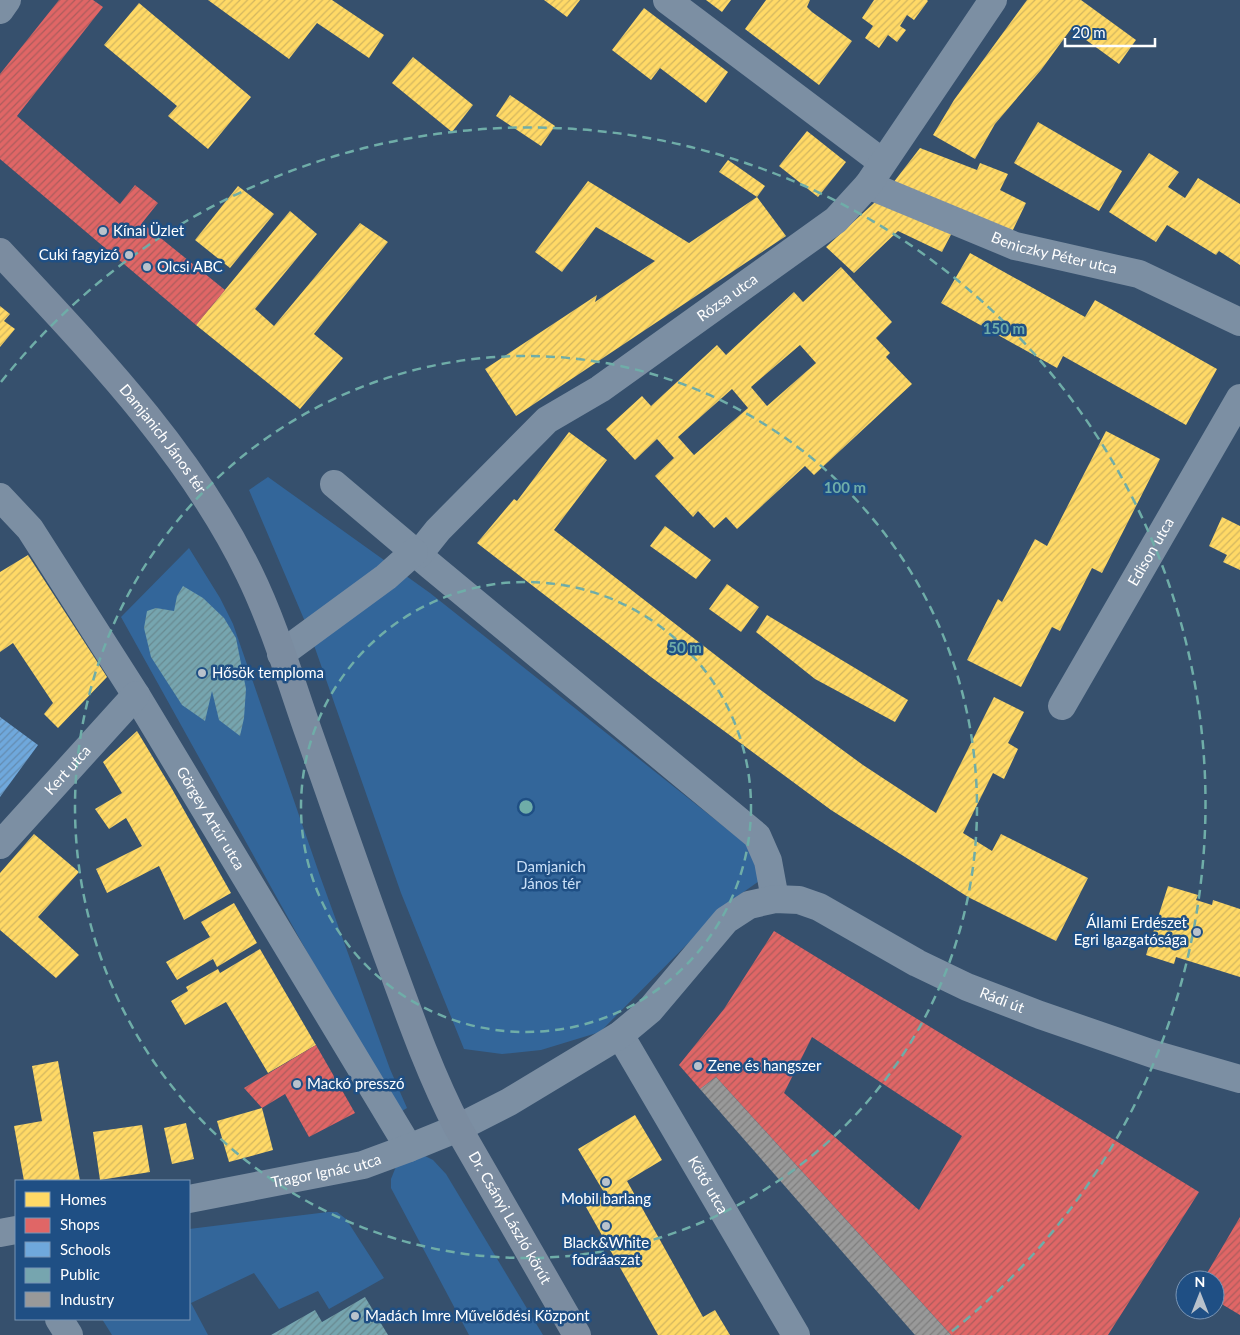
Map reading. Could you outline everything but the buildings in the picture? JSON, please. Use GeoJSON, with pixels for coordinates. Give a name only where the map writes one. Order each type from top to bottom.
{"type":"FeatureCollection","features":[{"type":"Feature","properties":{"kind":"main road","name":"Damjanich János tér"},"geometry":{"type":"LineString","coordinates":[[0,252],[130,394],[181,462],[216,513],[249,572],[273,628],[404,1000],[445,1102],[458,1128]]}},
{"type":"Feature","properties":{"kind":"main road","name":"Dr. Csányi László körút"},"geometry":{"type":"LineString","coordinates":[[458,1128],[577,1335]]}},
{"type":"Feature","properties":{"kind":"street"},"geometry":{"type":"LineString","coordinates":[[0,10],[7,0]]}},
{"type":"Feature","properties":{"kind":"street","name":"Beniczky Péter utca"},"geometry":{"type":"LineString","coordinates":[[667,0],[875,173],[1015,246],[1139,274],[1240,322]]}},
{"type":"Feature","properties":{"kind":"street","name":"Rózsa utca"},"geometry":{"type":"LineString","coordinates":[[416,553],[548,420],[600,389],[836,220],[875,173],[993,0]]}},
{"type":"Feature","properties":{"kind":"street","name":"Edison utca"},"geometry":{"type":"LineString","coordinates":[[1062,706],[1240,398]]}},
{"type":"Feature","properties":{"kind":"street"},"geometry":{"type":"LineString","coordinates":[[334,484],[757,836],[768,861],[775,899],[749,905],[726,920],[650,1010],[620,1035],[509,1102],[458,1128]]}},
{"type":"Feature","properties":{"kind":"street","name":"Görgey Artúr utca"},"geometry":{"type":"LineString","coordinates":[[0,497],[30,529],[136,695],[409,1148]]}},
{"type":"Feature","properties":{"kind":"street"},"geometry":{"type":"LineString","coordinates":[[281,654],[416,553]]}},
{"type":"Feature","properties":{"kind":"street","name":"Kert utca"},"geometry":{"type":"LineString","coordinates":[[0,845],[136,695]]}},
{"type":"Feature","properties":{"kind":"street","name":"Rádi út"},"geometry":{"type":"LineString","coordinates":[[775,899],[799,900],[819,907],[917,963],[967,987],[1040,1015],[1153,1054],[1240,1079]]}},
{"type":"Feature","properties":{"kind":"street","name":"Kötő utca"},"geometry":{"type":"LineString","coordinates":[[620,1035],[796,1335]]}},
{"type":"Feature","properties":{"kind":"street","name":"Tragor Ignác utca"},"geometry":{"type":"LineString","coordinates":[[190,1199],[363,1165],[458,1128]]}},
{"type":"Feature","properties":{"kind":"street"},"geometry":{"type":"LineString","coordinates":[[60,1320],[68,1335]]}},
{"type":"Feature","properties":{"kind":"green space","name":"Damjanich János tér"},"geometry":{"type":"Polygon","coordinates":[[[268,477],[430,593],[746,844],[762,879],[728,903],[600,1032],[541,1050],[502,1054],[464,1049],[401,893],[309,631],[249,490],[268,477]]]}},
{"type":"Feature","properties":{"kind":"green space"},"geometry":{"type":"Polygon","coordinates":[[[189,548],[220,598],[233,624],[320,876],[390,1069],[407,1108],[397,1114],[121,617],[189,548]]]}},
{"type":"Feature","properties":{"kind":"green space"},"geometry":{"type":"Polygon","coordinates":[[[425,1156],[433,1160],[446,1174],[543,1335],[469,1335],[391,1188],[391,1179],[397,1164],[425,1156]]]}},
{"type":"Feature","properties":{"kind":"green space"},"geometry":{"type":"Polygon","coordinates":[[[337,1212],[346,1219],[384,1278],[329,1309],[318,1291],[279,1309],[254,1273],[191,1303],[208,1335],[112,1335],[103,1320],[190,1320],[190,1229],[337,1212]]]}},
{"type":"Feature","properties":{"kind":"place","name":"Kínai Üzlet"},"geometry":{"type":"Point","coordinates":[103,231]}},
{"type":"Feature","properties":{"kind":"place","name":"Cuki fagyizó"},"geometry":{"type":"Point","coordinates":[129,255]}},
{"type":"Feature","properties":{"kind":"place","name":"Olcsi ABC"},"geometry":{"type":"Point","coordinates":[147,267]}},
{"type":"Feature","properties":{"kind":"place","name":"Hősök temploma"},"geometry":{"type":"Point","coordinates":[202,673]}},
{"type":"Feature","properties":{"kind":"place","name":"Állami Erdészet Egri Igazgatósága"},"geometry":{"type":"Point","coordinates":[1197,932]}},
{"type":"Feature","properties":{"kind":"place","name":"Zene és hangszer"},"geometry":{"type":"Point","coordinates":[698,1066]}},
{"type":"Feature","properties":{"kind":"place","name":"Mackó presszó"},"geometry":{"type":"Point","coordinates":[297,1084]}},
{"type":"Feature","properties":{"kind":"place","name":"Mobil barlang"},"geometry":{"type":"Point","coordinates":[606,1182]}},
{"type":"Feature","properties":{"kind":"place","name":"Black&White fodráaszat"},"geometry":{"type":"Point","coordinates":[606,1226]}},
{"type":"Feature","properties":{"kind":"place","name":"Madách Imre Művelődési Központ"},"geometry":{"type":"Point","coordinates":[355,1316]}}]}
